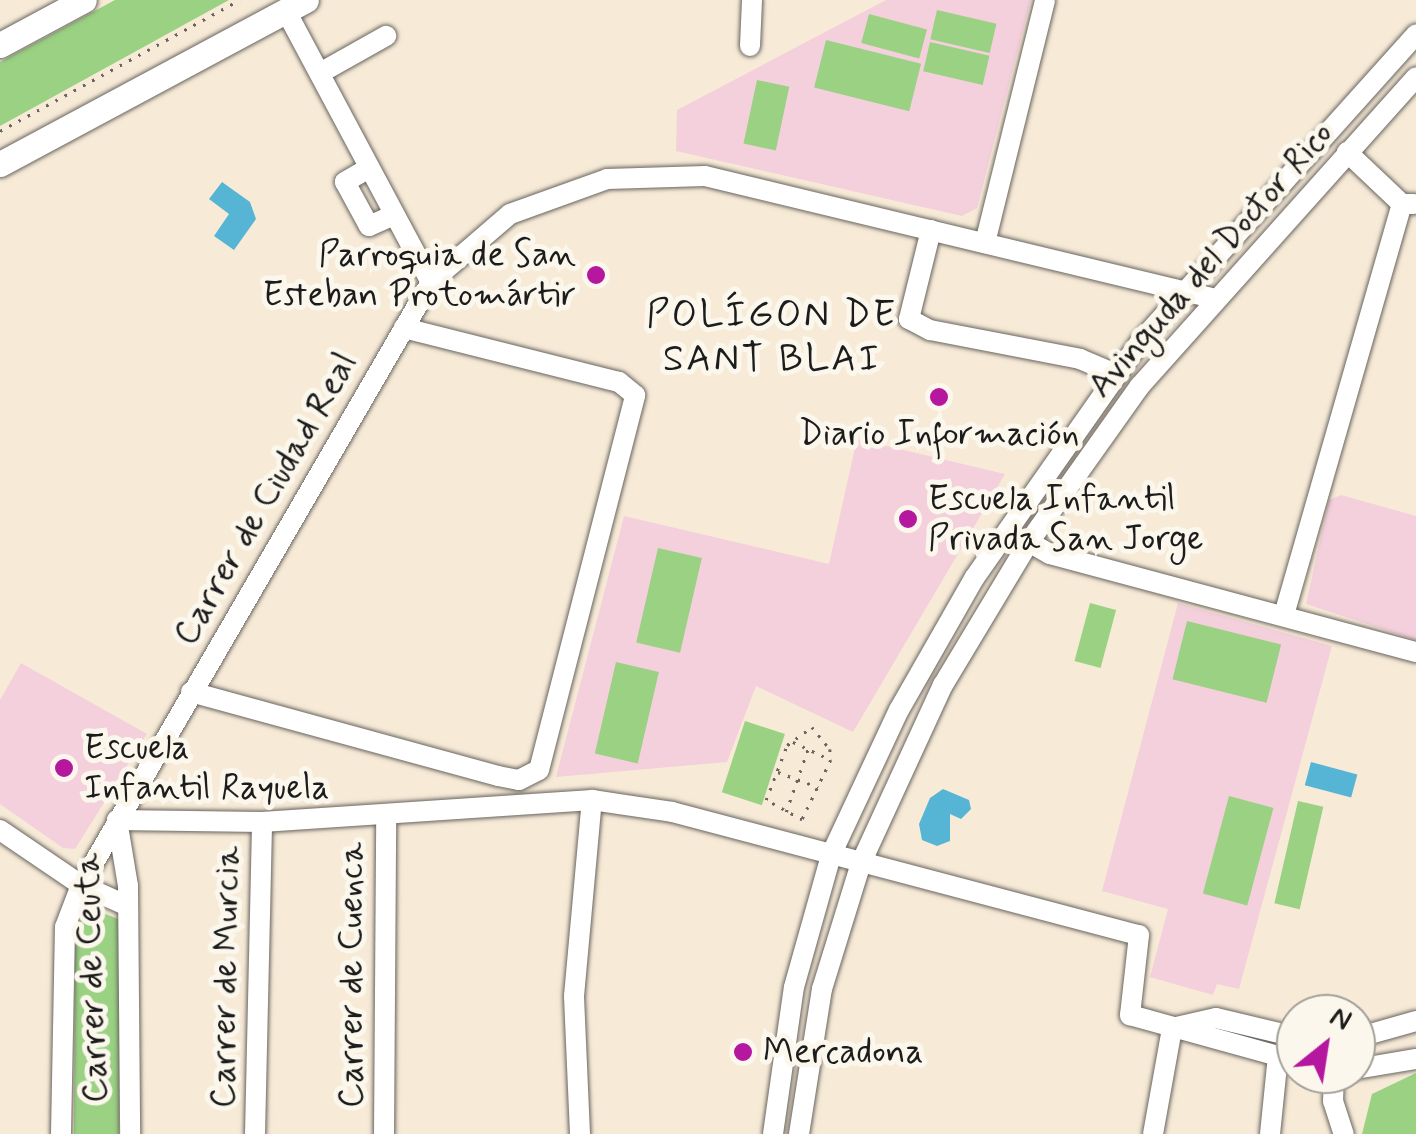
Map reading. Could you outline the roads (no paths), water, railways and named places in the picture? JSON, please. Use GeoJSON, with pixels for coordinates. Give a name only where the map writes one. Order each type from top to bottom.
{"type":"FeatureCollection","features":[{"type":"Feature","properties":{"kind":"main road"},"geometry":{"type":"LineString","coordinates":[[0,45],[84,0]]}},
{"type":"Feature","properties":{"kind":"main road"},"geometry":{"type":"LineString","coordinates":[[0,164],[296,5]]}},
{"type":"Feature","properties":{"kind":"street"},"geometry":{"type":"LineString","coordinates":[[750,46],[752,0]]}},
{"type":"Feature","properties":{"kind":"street"},"geometry":{"type":"LineString","coordinates":[[985,243],[1045,0]]}},
{"type":"Feature","properties":{"kind":"street"},"geometry":{"type":"LineString","coordinates":[[296,5],[320,73],[431,282]]}},
{"type":"Feature","properties":{"kind":"street","name":"Avinguda del Doctor Rico"},"geometry":{"type":"LineString","coordinates":[[773,1134],[794,987],[831,855],[898,710],[1066,440],[1116,374],[1182,290],[1416,34]]}},
{"type":"Feature","properties":{"kind":"street"},"geometry":{"type":"LineString","coordinates":[[320,73],[386,36]]}},
{"type":"Feature","properties":{"kind":"street","name":"Avinguda del Doctor Rico"},"geometry":{"type":"LineString","coordinates":[[799,1134],[822,988],[860,863],[943,685],[1029,542],[1140,386],[1212,298],[1416,76]]}},
{"type":"Feature","properties":{"kind":"street"},"geometry":{"type":"LineString","coordinates":[[1284,615],[1409,204],[1347,152]]}},
{"type":"Feature","properties":{"kind":"street","name":"Carrer de Ciudad Real"},"geometry":{"type":"LineString","coordinates":[[61,1134],[65,927],[81,886],[431,282],[510,214],[607,179],[705,176],[1212,298]]}},
{"type":"Feature","properties":{"kind":"street"},"geometry":{"type":"LineString","coordinates":[[931,230],[909,319],[930,330],[1080,359],[1116,374]]}},
{"type":"Feature","properties":{"kind":"street"},"geometry":{"type":"LineString","coordinates":[[191,692],[498,776],[519,780],[539,770],[635,396],[618,382],[404,328]]}},
{"type":"Feature","properties":{"kind":"street","name":"Avinguda del Doctor Rico"},"geometry":{"type":"LineString","coordinates":[[1029,542],[1028,517],[1061,464],[1066,440]]}},
{"type":"Feature","properties":{"kind":"street"},"geometry":{"type":"LineString","coordinates":[[1029,542],[1050,554],[1416,652]]}},
{"type":"Feature","properties":{"kind":"street"},"geometry":{"type":"LineString","coordinates":[[580,1134],[574,996],[592,800]]}},
{"type":"Feature","properties":{"kind":"street"},"geometry":{"type":"LineString","coordinates":[[117,820],[262,822],[592,800],[672,812],[1139,934],[1130,1015],[1276,1055]]}},
{"type":"Feature","properties":{"kind":"street","name":"Carrer de Cuenca"},"geometry":{"type":"LineString","coordinates":[[384,1134],[386,816]]}},
{"type":"Feature","properties":{"kind":"street","name":"Carrer de Ceuta"},"geometry":{"type":"LineString","coordinates":[[117,820],[128,906],[130,1134]]}},
{"type":"Feature","properties":{"kind":"street","name":"Carrer de Murcia"},"geometry":{"type":"LineString","coordinates":[[255,1134],[262,822]]}},
{"type":"Feature","properties":{"kind":"street"},"geometry":{"type":"LineString","coordinates":[[0,830],[81,886],[128,906]]}},
{"type":"Feature","properties":{"kind":"street"},"geometry":{"type":"LineString","coordinates":[[1172,1028],[1216,1018],[1276,1032]]}},
{"type":"Feature","properties":{"kind":"street"},"geometry":{"type":"LineString","coordinates":[[1376,1032],[1416,1021]]}},
{"type":"Feature","properties":{"kind":"street"},"geometry":{"type":"LineString","coordinates":[[1153,1134],[1172,1028]]}},
{"type":"Feature","properties":{"kind":"street"},"geometry":{"type":"LineString","coordinates":[[1376,1066],[1416,1060]]}},
{"type":"Feature","properties":{"kind":"street"},"geometry":{"type":"LineString","coordinates":[[1270,1134],[1279,1094]]}},
{"type":"Feature","properties":{"kind":"street"},"geometry":{"type":"LineString","coordinates":[[1333,1094],[1344,1134]]}},
{"type":"Feature","properties":{"kind":"water"},"geometry":{"type":"Polygon","coordinates":[[[222,182],[250,202],[256,219],[234,250],[214,236],[229,214],[209,199],[222,182]]]}},
{"type":"Feature","properties":{"kind":"water"},"geometry":{"type":"Polygon","coordinates":[[[1311,762],[1357,774],[1351,798],[1305,785],[1311,762]]]}},
{"type":"Feature","properties":{"kind":"water"},"geometry":{"type":"Polygon","coordinates":[[[943,789],[969,800],[971,809],[961,819],[950,814],[950,841],[937,846],[922,840],[919,824],[930,798],[943,789]]]}},
{"type":"Feature","properties":{"kind":"place","name":"Parroquia de San Esteban Protomártir"},"geometry":{"type":"Point","coordinates":[596,275]}},
{"type":"Feature","properties":{"kind":"place","name":"Diario Información"},"geometry":{"type":"Point","coordinates":[939,397]}},
{"type":"Feature","properties":{"kind":"place","name":"Escuela Infantil Privada San Jorge"},"geometry":{"type":"Point","coordinates":[908,519]}},
{"type":"Feature","properties":{"kind":"place","name":"Escuela Infantil Rayuela"},"geometry":{"type":"Point","coordinates":[64,768]}},
{"type":"Feature","properties":{"kind":"place","name":"Mercadona"},"geometry":{"type":"Point","coordinates":[743,1052]}},
{"type":"Feature","properties":{"kind":"district","name":"POLÍGON DE SANT BLAI"},"geometry":{"type":"Point","coordinates":[772,338]}}]}
